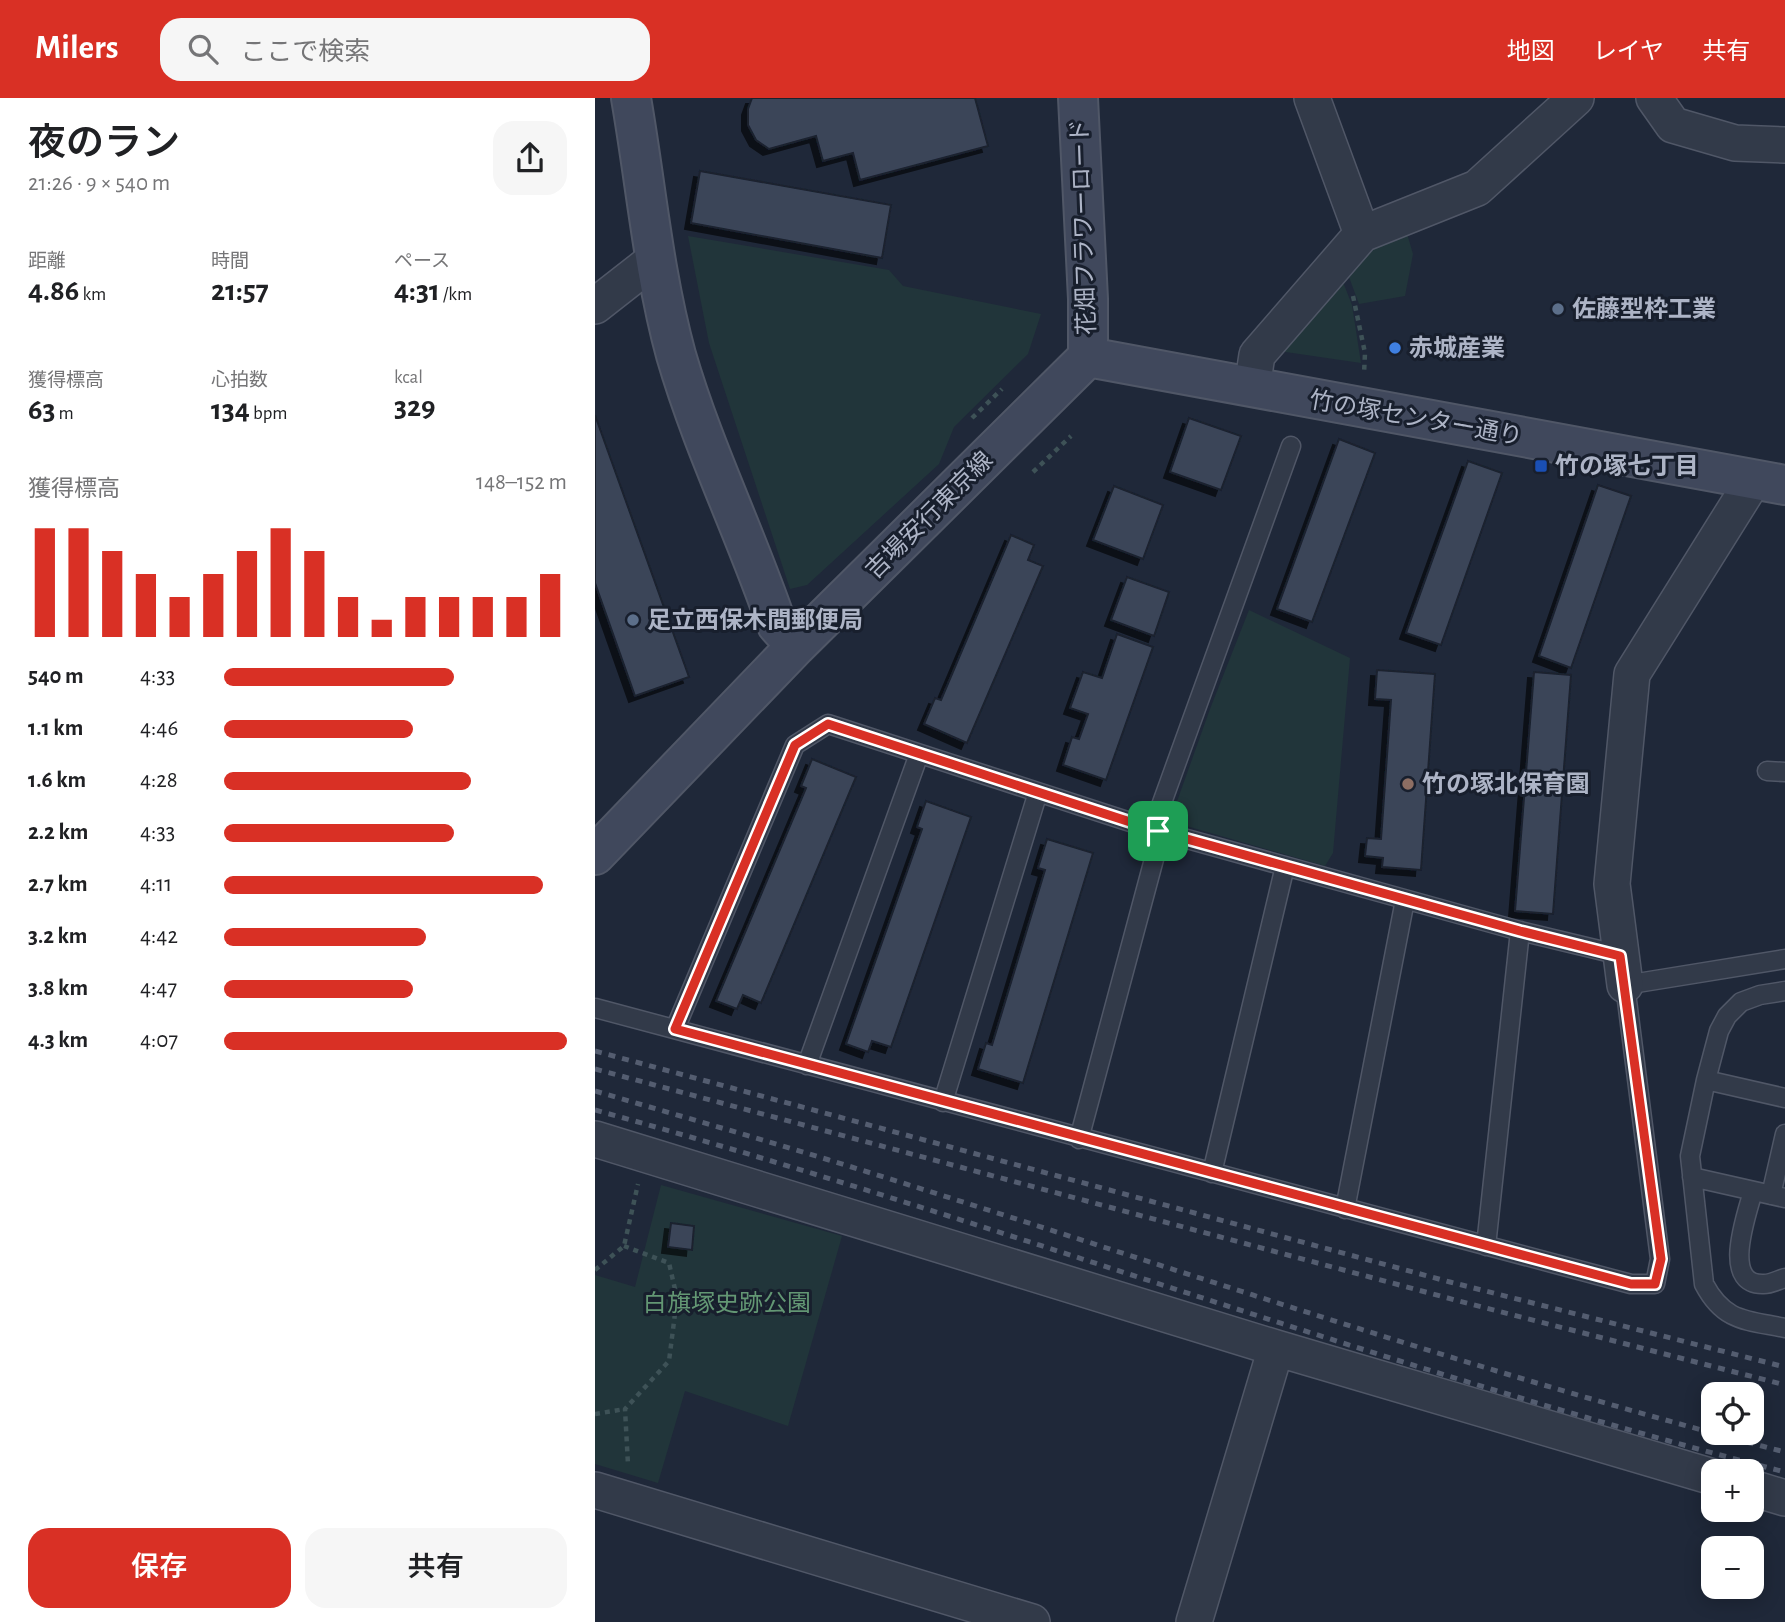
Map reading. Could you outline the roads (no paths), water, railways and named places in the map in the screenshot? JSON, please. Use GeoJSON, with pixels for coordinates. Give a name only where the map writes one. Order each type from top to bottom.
{"type":"FeatureCollection","features":[{"type":"Feature","properties":{"kind":"street"},"geometry":{"type":"LineString","coordinates":[[631,98],[661,298],[671,333],[703,437],[777,625],[796,646]]}},
{"type":"Feature","properties":{"kind":"street","name":"花畑フラワーロード"},"geometry":{"type":"LineString","coordinates":[[1078,98],[1088,299],[1088,357]]}},
{"type":"Feature","properties":{"kind":"street"},"geometry":{"type":"LineString","coordinates":[[1312,98],[1361,234]]}},
{"type":"Feature","properties":{"kind":"street"},"geometry":{"type":"LineString","coordinates":[[1252,388],[1257,355],[1361,234],[1477,188],[1576,98]]}},
{"type":"Feature","properties":{"kind":"street"},"geometry":{"type":"LineString","coordinates":[[1654,98],[1673,125],[1735,143],[1785,145]]}},
{"type":"Feature","properties":{"kind":"street"},"geometry":{"type":"LineString","coordinates":[[595,306],[656,259]]}},
{"type":"Feature","properties":{"kind":"street","name":"竹の塚センター通り"},"geometry":{"type":"LineString","coordinates":[[1088,357],[1770,482]]}},
{"type":"Feature","properties":{"kind":"street","name":"吉場安行東京線"},"geometry":{"type":"LineString","coordinates":[[595,855],[796,646],[1088,357]]}},
{"type":"Feature","properties":{"kind":"street"},"geometry":{"type":"LineString","coordinates":[[1622,970],[1612,884],[1632,674],[1770,482]]}},
{"type":"Feature","properties":{"kind":"street"},"geometry":{"type":"LineString","coordinates":[[595,1139],[1276,1348],[1701,1473]]}},
{"type":"Feature","properties":{"kind":"street"},"geometry":{"type":"LineString","coordinates":[[1194,1622],[1276,1348]]}},
{"type":"Feature","properties":{"kind":"street"},"geometry":{"type":"LineString","coordinates":[[595,1490],[1032,1622]]}},
{"type":"Feature","properties":{"kind":"street"},"geometry":{"type":"LineString","coordinates":[[1764,1492],[1785,1498]]}},
{"type":"Feature","properties":{"kind":"lane"},"geometry":{"type":"LineString","coordinates":[[1079,1139],[1157,848],[1159,811],[1291,446]]}},
{"type":"Feature","properties":{"kind":"lane"},"geometry":{"type":"LineString","coordinates":[[675,1029],[795,745],[828,724],[1158,831],[1520,931],[1622,970],[1785,960]]}},
{"type":"Feature","properties":{"kind":"lane"},"geometry":{"type":"LineString","coordinates":[[807,1065],[919,754]]}},
{"type":"Feature","properties":{"kind":"lane"},"geometry":{"type":"LineString","coordinates":[[943,1102],[1038,792]]}},
{"type":"Feature","properties":{"kind":"lane"},"geometry":{"type":"LineString","coordinates":[[1212,1173],[1285,866]]}},
{"type":"Feature","properties":{"kind":"lane"},"geometry":{"type":"LineString","coordinates":[[1345,1209],[1405,900]]}},
{"type":"Feature","properties":{"kind":"lane"},"geometry":{"type":"LineString","coordinates":[[1486,1246],[1520,931]]}},
{"type":"Feature","properties":{"kind":"lane"},"geometry":{"type":"LineString","coordinates":[[595,1008],[1631,1284],[1655,1284],[1661,1259],[1622,970]]}},
{"type":"Feature","properties":{"kind":"lane"},"geometry":{"type":"LineString","coordinates":[[1785,991],[1759,995],[1741,1002],[1727,1016],[1719,1031],[1706,1080],[1690,1156],[1705,1283],[1713,1300],[1725,1312],[1741,1320],[1785,1328]]}},
{"type":"Feature","properties":{"kind":"lane"},"geometry":{"type":"LineString","coordinates":[[1706,1080],[1785,1098]]}},
{"type":"Feature","properties":{"kind":"lane"},"geometry":{"type":"LineString","coordinates":[[1692,1177],[1778,1197],[1785,1134]]}},
{"type":"Feature","properties":{"kind":"lane"},"geometry":{"type":"LineString","coordinates":[[1752,1191],[1738,1264],[1743,1275],[1752,1282],[1762,1284],[1785,1278]]}},
{"type":"Feature","properties":{"kind":"railway"},"geometry":{"type":"LineString","coordinates":[[595,1051],[1450,1282],[1785,1367]]}},
{"type":"Feature","properties":{"kind":"railway"},"geometry":{"type":"LineString","coordinates":[[595,1069],[1459,1301],[1785,1385]]}},
{"type":"Feature","properties":{"kind":"railway"},"geometry":{"type":"LineString","coordinates":[[595,1091],[829,1160],[1424,1349],[1664,1420],[1785,1452]]}},
{"type":"Feature","properties":{"kind":"railway"},"geometry":{"type":"LineString","coordinates":[[595,1110],[893,1198],[1486,1387],[1785,1472]]}},
{"type":"Feature","properties":{"kind":"place","name":"佐藤型枠工業"},"geometry":{"type":"Point","coordinates":[1558,309]}},
{"type":"Feature","properties":{"kind":"place","name":"赤城産業"},"geometry":{"type":"Point","coordinates":[1395,348]}},
{"type":"Feature","properties":{"kind":"place","name":"竹の塚七丁目"},"geometry":{"type":"Point","coordinates":[1541,466]}},
{"type":"Feature","properties":{"kind":"place","name":"足立西保木間郵便局"},"geometry":{"type":"Point","coordinates":[633,620]}},
{"type":"Feature","properties":{"kind":"place","name":"竹の塚北保育園"},"geometry":{"type":"Point","coordinates":[1408,784]}},
{"type":"Feature","properties":{"kind":"park label","name":"白旗塚史跡公園"},"geometry":{"type":"Point","coordinates":[727,1303]}}]}
